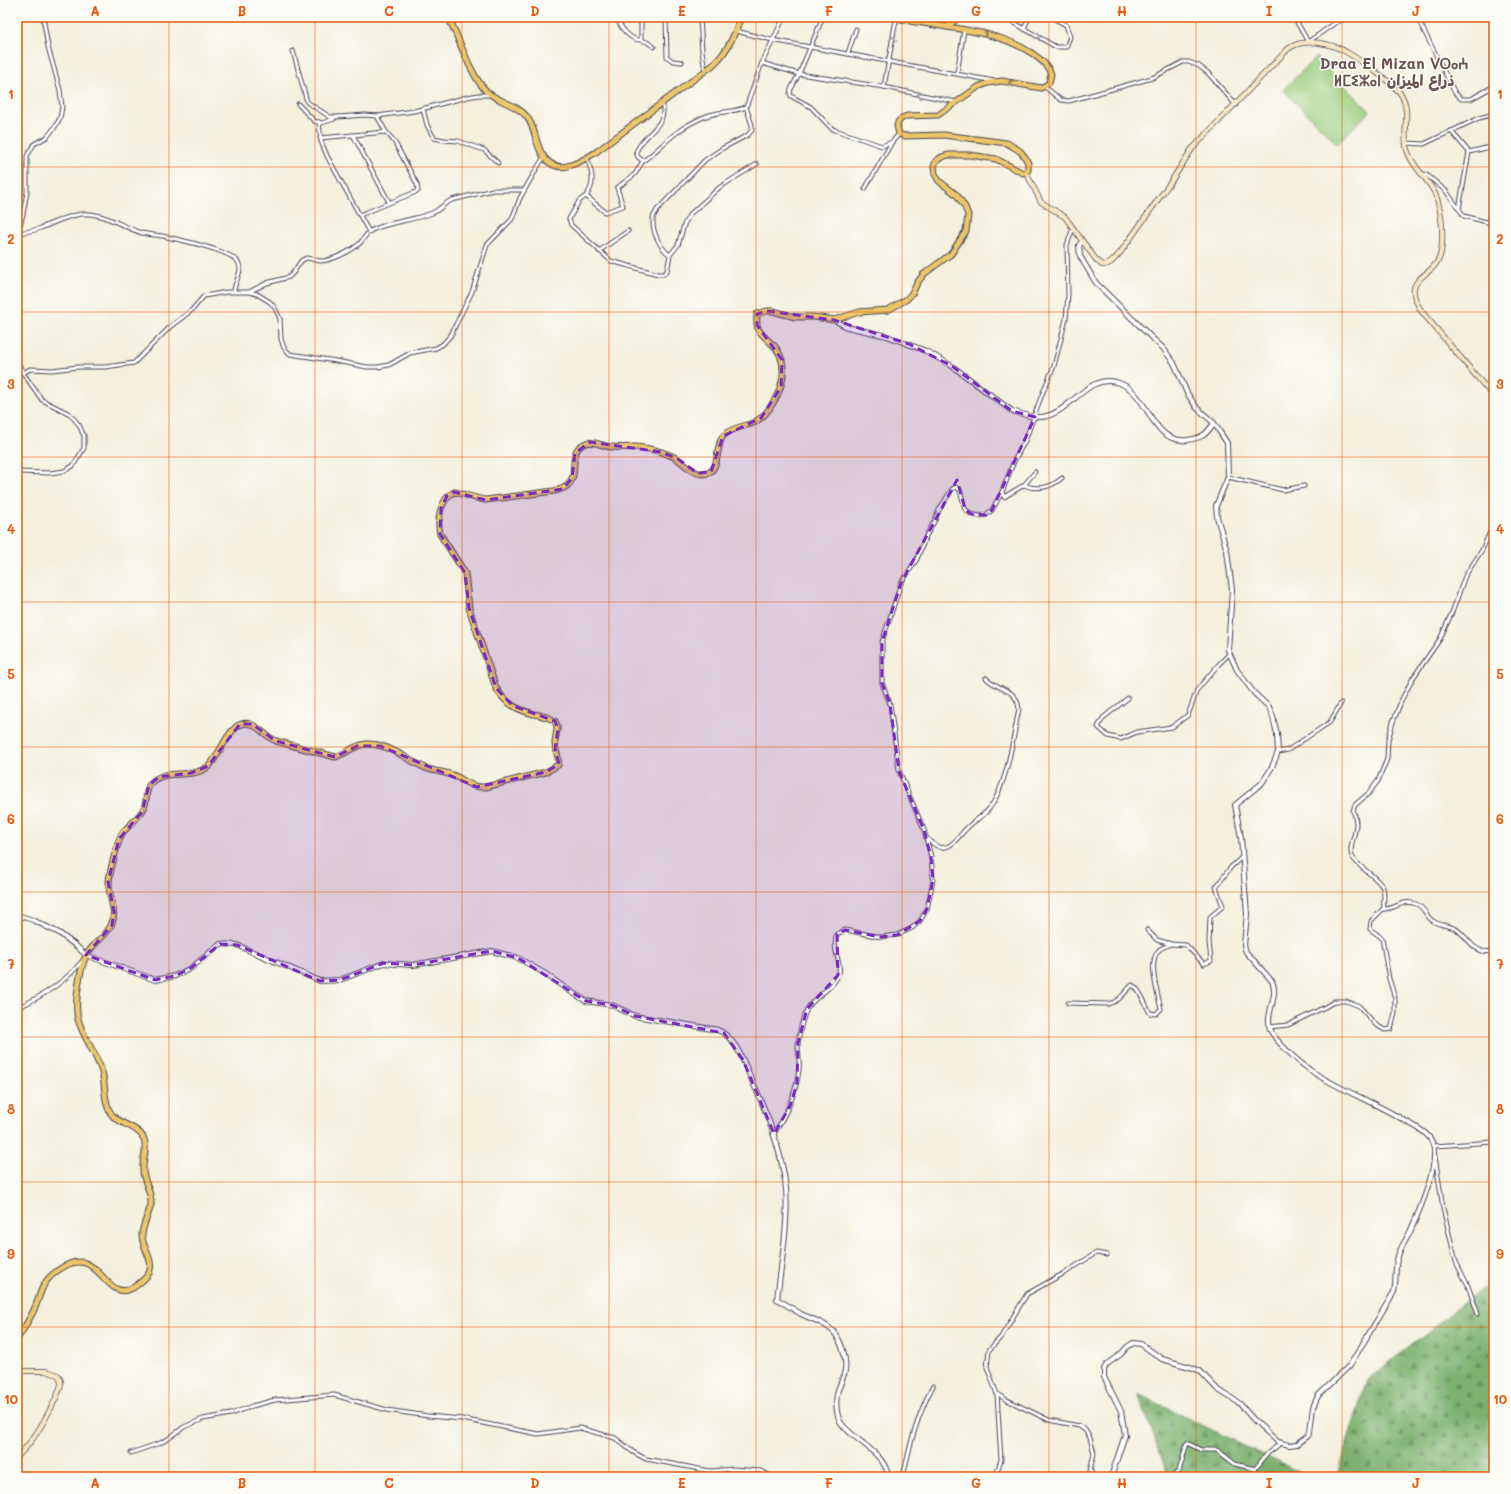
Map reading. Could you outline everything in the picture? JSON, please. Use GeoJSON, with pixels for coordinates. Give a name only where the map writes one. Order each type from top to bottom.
{"type":"FeatureCollection","features":[{"type":"Feature","properties":{"kind":"main road"},"geometry":{"type":"LineString","coordinates":[[448,17],[479,82],[492,96],[517,109],[528,118],[540,151],[544,157],[551,163],[563,167],[576,165],[587,158],[705,71],[724,54],[736,31],[741,17]]}},
{"type":"Feature","properties":{"kind":"main road"},"geometry":{"type":"LineString","coordinates":[[897,17],[908,21],[1004,38],[1025,48],[1046,64],[1051,74],[1049,83],[1045,87],[1034,88],[1010,82],[995,81],[978,87],[938,115],[907,116],[902,118],[898,122],[897,126],[899,134],[904,136],[944,135],[1007,143],[1020,151],[1028,163],[1028,170],[1026,172],[1041,202],[1065,217],[1082,242],[1100,264],[1104,266],[1111,263],[1120,253],[1172,180],[1192,149],[1288,50],[1299,44],[1308,42],[1341,49],[1355,57],[1400,92],[1406,109],[1406,143],[1409,156],[1437,196],[1440,211],[1440,253],[1435,265],[1419,278],[1415,285],[1414,298],[1422,312],[1494,397]]}},
{"type":"Feature","properties":{"kind":"main road"},"geometry":{"type":"LineString","coordinates":[[946,27],[960,17]]}},
{"type":"Feature","properties":{"kind":"main road"},"geometry":{"type":"LineString","coordinates":[[17,1339],[32,1313],[44,1282],[69,1264],[84,1262],[91,1265],[113,1288],[119,1290],[133,1288],[143,1281],[150,1268],[150,1261],[142,1235],[151,1198],[142,1169],[146,1146],[144,1139],[140,1134],[133,1128],[116,1119],[107,1106],[101,1070],[78,1020],[77,1002],[82,963],[90,949],[104,937],[112,925],[114,918],[108,882],[119,839],[123,832],[142,812],[149,785],[153,780],[159,777],[191,773],[208,766],[215,759],[228,736],[240,724],[244,723],[252,724],[269,738],[276,741],[335,757],[342,755],[357,746],[365,744],[380,746],[390,749],[417,764],[429,769],[454,775],[470,785],[477,787],[486,787],[554,769],[559,762],[555,749],[558,729],[555,721],[546,716],[535,714],[513,706],[501,697],[496,688],[469,608],[466,573],[440,534],[438,527],[441,508],[447,496],[454,492],[469,495],[477,499],[486,500],[563,489],[569,484],[572,478],[575,453],[579,447],[590,442],[612,447],[637,447],[661,452],[678,459],[697,473],[704,474],[710,472],[714,468],[720,442],[723,436],[730,431],[756,422],[761,418],[771,407],[781,387],[783,376],[782,360],[772,343],[758,330],[756,325],[757,314],[773,311],[795,317],[834,320],[859,312],[888,310],[898,305],[913,292],[917,283],[924,274],[950,254],[966,231],[968,215],[966,207],[957,195],[939,181],[935,174],[934,167],[936,161],[948,155],[970,155],[996,159],[1020,172],[1026,172]]}},
{"type":"Feature","properties":{"kind":"main road"},"geometry":{"type":"LineString","coordinates":[[17,1343],[20,1334]]}},
{"type":"Feature","properties":{"kind":"main road"},"geometry":{"type":"LineString","coordinates":[[17,1457],[30,1443],[39,1430],[52,1406],[62,1382],[58,1375],[46,1370],[18,1371]]}},
{"type":"Feature","properties":{"kind":"street"},"geometry":{"type":"LineString","coordinates":[[17,235],[27,192],[27,156],[34,144],[47,136],[55,127],[60,118],[62,107],[60,90],[48,47],[43,17]]}},
{"type":"Feature","properties":{"kind":"street"},"geometry":{"type":"LineString","coordinates":[[617,17],[623,28],[630,36],[639,41],[641,40],[647,42],[654,47]]}},
{"type":"Feature","properties":{"kind":"street"},"geometry":{"type":"LineString","coordinates":[[641,17],[641,40]]}},
{"type":"Feature","properties":{"kind":"street"},"geometry":{"type":"LineString","coordinates":[[666,17],[667,57],[673,61],[682,62]]}},
{"type":"Feature","properties":{"kind":"street"},"geometry":{"type":"LineString","coordinates":[[700,17],[705,71]]}},
{"type":"Feature","properties":{"kind":"street"},"geometry":{"type":"LineString","coordinates":[[586,196],[605,212],[623,206],[617,188],[635,174],[643,161],[678,131],[711,114],[740,110],[746,107],[762,63],[784,17]]}},
{"type":"Feature","properties":{"kind":"street"},"geometry":{"type":"LineString","coordinates":[[823,17],[799,74],[790,91],[791,96],[811,107],[831,128],[882,146],[892,142]]}},
{"type":"Feature","properties":{"kind":"street"},"geometry":{"type":"LineString","coordinates":[[884,87],[897,17]]}},
{"type":"Feature","properties":{"kind":"street"},"geometry":{"type":"LineString","coordinates":[[1004,17],[1056,47],[1066,47],[1070,37],[1066,25],[1050,17]]}},
{"type":"Feature","properties":{"kind":"street"},"geometry":{"type":"LineString","coordinates":[[1024,29],[1029,17]]}},
{"type":"Feature","properties":{"kind":"street"},"geometry":{"type":"LineString","coordinates":[[1294,17],[1308,42],[1335,23],[1350,17]]}},
{"type":"Feature","properties":{"kind":"street"},"geometry":{"type":"LineString","coordinates":[[1418,17],[1455,93],[1461,99],[1471,99],[1494,86]]}},
{"type":"Feature","properties":{"kind":"street"},"geometry":{"type":"LineString","coordinates":[[848,53],[856,30]]}},
{"type":"Feature","properties":{"kind":"street"},"geometry":{"type":"LineString","coordinates":[[957,73],[964,30]]}},
{"type":"Feature","properties":{"kind":"street"},"geometry":{"type":"LineString","coordinates":[[736,31],[772,40],[995,81]]}},
{"type":"Feature","properties":{"kind":"street"},"geometry":{"type":"LineString","coordinates":[[292,51],[307,102],[330,117],[365,115],[377,116],[414,111],[467,97],[479,95],[492,96]]}},
{"type":"Feature","properties":{"kind":"street"},"geometry":{"type":"LineString","coordinates":[[1045,87],[1061,100],[1069,101],[1152,78],[1183,62],[1190,62],[1199,66],[1208,73],[1236,105]]}},
{"type":"Feature","properties":{"kind":"street"},"geometry":{"type":"LineString","coordinates":[[762,63],[799,74],[884,87],[956,102]]}},
{"type":"Feature","properties":{"kind":"street"},"geometry":{"type":"LineString","coordinates":[[643,161],[638,157],[636,152],[639,146],[661,121],[664,108],[662,103]]}},
{"type":"Feature","properties":{"kind":"street"},"geometry":{"type":"LineString","coordinates":[[298,104],[314,121],[319,122],[338,117]]}},
{"type":"Feature","properties":{"kind":"street"},"geometry":{"type":"LineString","coordinates":[[670,255],[665,251],[654,231],[653,218],[657,210],[705,160],[723,148],[748,135],[752,130],[752,125],[750,115],[746,107]]}},
{"type":"Feature","properties":{"kind":"street"},"geometry":{"type":"LineString","coordinates":[[423,109],[427,125],[434,138],[458,141],[484,150],[498,163]]}},
{"type":"Feature","properties":{"kind":"street"},"geometry":{"type":"LineString","coordinates":[[1406,143],[1424,144],[1479,118],[1494,114]]}},
{"type":"Feature","properties":{"kind":"street"},"geometry":{"type":"LineString","coordinates":[[360,215],[418,191],[417,184],[394,141],[386,132],[377,116]]}},
{"type":"Feature","properties":{"kind":"street"},"geometry":{"type":"LineString","coordinates":[[319,122],[320,138],[327,156],[369,232]]}},
{"type":"Feature","properties":{"kind":"street"},"geometry":{"type":"LineString","coordinates":[[1451,131],[1469,152]]}},
{"type":"Feature","properties":{"kind":"street"},"geometry":{"type":"LineString","coordinates":[[320,138],[386,132]]}},
{"type":"Feature","properties":{"kind":"street"},"geometry":{"type":"LineString","coordinates":[[865,189],[892,142],[899,134]]}},
{"type":"Feature","properties":{"kind":"street"},"geometry":{"type":"LineString","coordinates":[[353,135],[389,202]]}},
{"type":"Feature","properties":{"kind":"street"},"geometry":{"type":"LineString","coordinates":[[1469,152],[1494,146]]}},
{"type":"Feature","properties":{"kind":"street"},"geometry":{"type":"LineString","coordinates":[[1459,209],[1469,152]]}},
{"type":"Feature","properties":{"kind":"street"},"geometry":{"type":"LineString","coordinates":[[23,373],[27,369],[52,370],[105,367],[134,363],[171,326],[192,310],[204,296],[234,291],[257,294],[270,302],[275,308],[280,319],[281,339],[284,348],[290,354],[367,367],[378,367],[389,365],[410,353],[436,348],[443,344],[451,336],[472,292],[487,245],[512,219],[524,190],[544,157]]}},
{"type":"Feature","properties":{"kind":"street"},"geometry":{"type":"LineString","coordinates":[[587,158],[593,183],[591,190],[579,201],[569,220],[571,225],[611,261],[658,274],[664,274],[667,271],[670,255],[678,244],[684,225],[690,215],[720,187],[757,164]]}},
{"type":"Feature","properties":{"kind":"street"},"geometry":{"type":"LineString","coordinates":[[1420,172],[1428,176],[1446,191],[1464,216],[1494,224]]}},
{"type":"Feature","properties":{"kind":"street"},"geometry":{"type":"LineString","coordinates":[[249,292],[267,283],[289,277],[301,261],[306,258],[320,261],[332,259],[352,250],[369,232],[387,224],[416,219],[433,213],[446,202],[493,190],[524,190]]}},
{"type":"Feature","properties":{"kind":"street"},"geometry":{"type":"LineString","coordinates":[[17,235],[41,228],[69,216],[83,214],[104,216],[143,233],[167,237],[233,257],[240,266],[240,272],[234,286],[234,291]]}},
{"type":"Feature","properties":{"kind":"street"},"geometry":{"type":"LineString","coordinates":[[774,1134],[790,1106],[797,1084],[799,1068],[798,1043],[808,1009],[834,983],[838,975],[840,968],[837,962],[835,948],[837,934],[845,930],[881,937],[897,936],[912,928],[920,921],[927,909],[933,880],[931,857],[926,838],[899,771],[890,704],[882,684],[882,642],[901,583],[917,558],[939,510],[952,489],[956,487],[960,490],[966,509],[971,514],[979,516],[986,515],[992,510],[1002,492],[1014,461],[1025,441],[1035,417],[1041,397],[1054,366],[1066,319],[1068,295],[1067,245],[1073,228]]}},
{"type":"Feature","properties":{"kind":"street"},"geometry":{"type":"LineString","coordinates":[[599,251],[628,231]]}},
{"type":"Feature","properties":{"kind":"street"},"geometry":{"type":"LineString","coordinates":[[1082,242],[1079,245],[1080,256],[1096,283],[1163,348],[1174,363],[1187,393],[1197,408],[1214,423],[1227,443],[1228,477],[1216,506],[1227,551],[1232,590],[1228,650],[1237,670],[1254,693],[1268,707],[1273,717],[1278,734],[1278,752],[1272,767],[1262,783],[1235,805],[1241,838],[1247,914],[1244,945],[1246,952],[1274,985],[1275,991],[1268,1019],[1269,1027],[1272,1034],[1282,1047],[1315,1074],[1354,1095],[1387,1109],[1428,1136],[1434,1149],[1443,1208],[1456,1262],[1468,1286],[1478,1314]]}},
{"type":"Feature","properties":{"kind":"street"},"geometry":{"type":"LineString","coordinates":[[834,320],[847,327],[887,336],[926,351],[952,366],[1012,411],[1022,415],[1035,417],[1055,413],[1088,388],[1098,383],[1108,381],[1119,383],[1130,388],[1141,400],[1161,432],[1171,438],[1182,440],[1206,435],[1214,423]]}},
{"type":"Feature","properties":{"kind":"street"},"geometry":{"type":"LineString","coordinates":[[17,360],[23,373],[42,400],[70,414],[79,425],[84,436],[84,448],[73,466],[64,471],[50,474],[17,472]]}},
{"type":"Feature","properties":{"kind":"street"},"geometry":{"type":"LineString","coordinates":[[1002,492],[1004,497],[1024,485],[1035,472]]}},
{"type":"Feature","properties":{"kind":"street"},"geometry":{"type":"LineString","coordinates":[[1228,477],[1282,490],[1304,486]]}},
{"type":"Feature","properties":{"kind":"street"},"geometry":{"type":"LineString","coordinates":[[1024,485],[1050,487],[1062,478]]}},
{"type":"Feature","properties":{"kind":"street"},"geometry":{"type":"LineString","coordinates":[[1269,1027],[1288,1025],[1335,1001],[1346,1001],[1359,1006],[1376,1025],[1385,1030],[1391,1029],[1395,1013],[1395,998],[1389,978],[1382,938],[1370,929],[1371,922],[1384,908],[1383,888],[1378,881],[1353,858],[1351,852],[1356,830],[1356,816],[1353,811],[1355,805],[1369,794],[1378,781],[1387,759],[1388,740],[1402,699],[1412,678],[1440,639],[1453,610],[1465,576],[1482,550],[1494,522]]}},
{"type":"Feature","properties":{"kind":"street"},"geometry":{"type":"LineString","coordinates":[[1128,698],[1103,718],[1098,727],[1108,736],[1121,739],[1137,732],[1172,727],[1188,715],[1197,690],[1218,664],[1230,653]]}},
{"type":"Feature","properties":{"kind":"street"},"geometry":{"type":"LineString","coordinates":[[926,838],[939,847],[945,848],[952,844],[968,827],[988,810],[997,796],[1004,775],[1019,709],[1018,701],[1015,696],[991,683],[986,678]]}},
{"type":"Feature","properties":{"kind":"street"},"geometry":{"type":"LineString","coordinates":[[1278,752],[1288,750],[1330,722],[1341,703]]}},
{"type":"Feature","properties":{"kind":"street"},"geometry":{"type":"LineString","coordinates":[[1147,930],[1157,940],[1186,946],[1204,964],[1211,961],[1209,942],[1210,917],[1223,906],[1216,887],[1231,867],[1242,857]]}},
{"type":"Feature","properties":{"kind":"street"},"geometry":{"type":"LineString","coordinates":[[1384,908],[1392,908],[1403,903],[1417,904],[1423,908],[1432,921],[1458,930],[1472,945],[1481,951],[1494,952]]}},
{"type":"Feature","properties":{"kind":"street"},"geometry":{"type":"LineString","coordinates":[[17,915],[33,920],[59,933],[75,945],[85,957],[156,980],[175,976],[190,968],[220,944],[237,945],[320,981],[340,980],[384,963],[413,965],[492,951],[518,958],[544,973],[586,1001],[612,1005],[636,1016],[675,1024],[718,1030],[724,1033],[730,1038],[743,1060],[759,1095],[777,1143],[786,1190],[785,1226],[777,1299],[801,1314],[817,1320],[833,1331],[841,1344],[845,1364],[845,1372],[838,1391],[837,1410],[841,1423],[880,1458],[888,1472],[888,1477]]}},
{"type":"Feature","properties":{"kind":"street"},"geometry":{"type":"LineString","coordinates":[[1068,1003],[1114,1003],[1132,985],[1140,993],[1150,1013],[1156,1014],[1161,1009],[1154,976],[1153,961],[1159,950],[1171,944]]}},
{"type":"Feature","properties":{"kind":"street"},"geometry":{"type":"LineString","coordinates":[[17,1008],[55,987],[70,976],[85,957]]}},
{"type":"Feature","properties":{"kind":"street"},"geometry":{"type":"LineString","coordinates":[[1434,1149],[1494,1142]]}},
{"type":"Feature","properties":{"kind":"street"},"geometry":{"type":"LineString","coordinates":[[1110,1477],[1125,1435],[1121,1411],[1104,1377],[1104,1369],[1107,1364],[1121,1354],[1126,1347],[1133,1343],[1141,1344],[1162,1358],[1200,1371],[1217,1389],[1239,1403],[1253,1418],[1281,1443],[1289,1445],[1297,1444],[1308,1436],[1310,1432],[1313,1407],[1318,1396],[1350,1365],[1394,1292],[1396,1284],[1397,1258],[1423,1199],[1434,1165],[1434,1149]]}},
{"type":"Feature","properties":{"kind":"street"},"geometry":{"type":"LineString","coordinates":[[995,1477],[1001,1460],[997,1394],[987,1367],[989,1350],[1001,1337],[1027,1294],[1096,1253],[1107,1255]]}},
{"type":"Feature","properties":{"kind":"street"},"geometry":{"type":"LineString","coordinates":[[903,1477],[915,1425],[923,1403],[933,1386]]}},
{"type":"Feature","properties":{"kind":"street"},"geometry":{"type":"LineString","coordinates":[[997,1394],[1049,1420],[1079,1426],[1085,1430],[1090,1438],[1094,1453],[1090,1471],[1095,1477]]}},
{"type":"Feature","properties":{"kind":"street"},"geometry":{"type":"LineString","coordinates":[[131,1453],[160,1443],[184,1427],[203,1419],[231,1414],[252,1406],[275,1400],[334,1395],[387,1410],[462,1419],[538,1434],[580,1428],[615,1438],[633,1452],[646,1459],[710,1471],[732,1469],[761,1471],[773,1477]]}},
{"type":"Feature","properties":{"kind":"street"},"geometry":{"type":"LineString","coordinates":[[1172,1477],[1179,1471],[1187,1443],[1201,1450],[1217,1450],[1235,1464],[1255,1469],[1268,1453],[1281,1443]]}},
{"type":"Feature","properties":{"kind":"highlighted area"},"geometry":{"type":"Polygon","coordinates":[[[767,311],[834,320],[909,344],[952,366],[1012,411],[1035,417],[992,510],[986,515],[971,514],[965,509],[957,480],[901,583],[882,642],[882,683],[890,704],[899,771],[924,830],[931,857],[933,880],[927,909],[920,921],[897,935],[881,937],[845,930],[837,934],[838,975],[807,1009],[798,1043],[797,1084],[790,1106],[774,1134],[743,1060],[724,1033],[635,1016],[612,1005],[586,1001],[518,958],[492,951],[413,965],[384,963],[340,980],[320,981],[237,945],[220,944],[191,968],[175,976],[155,980],[86,955],[112,925],[114,912],[108,882],[119,839],[142,812],[149,785],[159,777],[191,773],[208,766],[240,724],[252,724],[276,741],[335,757],[357,746],[380,746],[477,787],[546,772],[559,764],[555,749],[558,729],[555,721],[513,706],[496,688],[469,608],[465,573],[440,534],[441,508],[447,496],[454,492],[486,500],[563,489],[572,478],[575,453],[590,442],[661,452],[678,459],[697,473],[711,472],[723,436],[761,418],[781,387],[782,360],[757,325],[757,314],[767,311]]]}},
{"type":"Feature","properties":{"kind":"green space"},"geometry":{"type":"Polygon","coordinates":[[[1316,57],[1370,111],[1337,144],[1283,90],[1316,57]]]}},
{"type":"Feature","properties":{"kind":"green space"},"geometry":{"type":"Polygon","coordinates":[[[1494,1279],[1494,1477],[1336,1477],[1367,1380],[1494,1279]]]}},
{"type":"Feature","properties":{"kind":"green space"},"geometry":{"type":"Polygon","coordinates":[[[1138,1394],[1309,1477],[1169,1477],[1138,1394]]]}},
{"type":"Feature","properties":{"kind":"district","name":"Draa El Mizan ⴸⵔⴰⵄ ⵍⵎⵉⵣⴰⵏ ذراع الميزان"},"geometry":{"type":"Point","coordinates":[1394,72]}}]}
